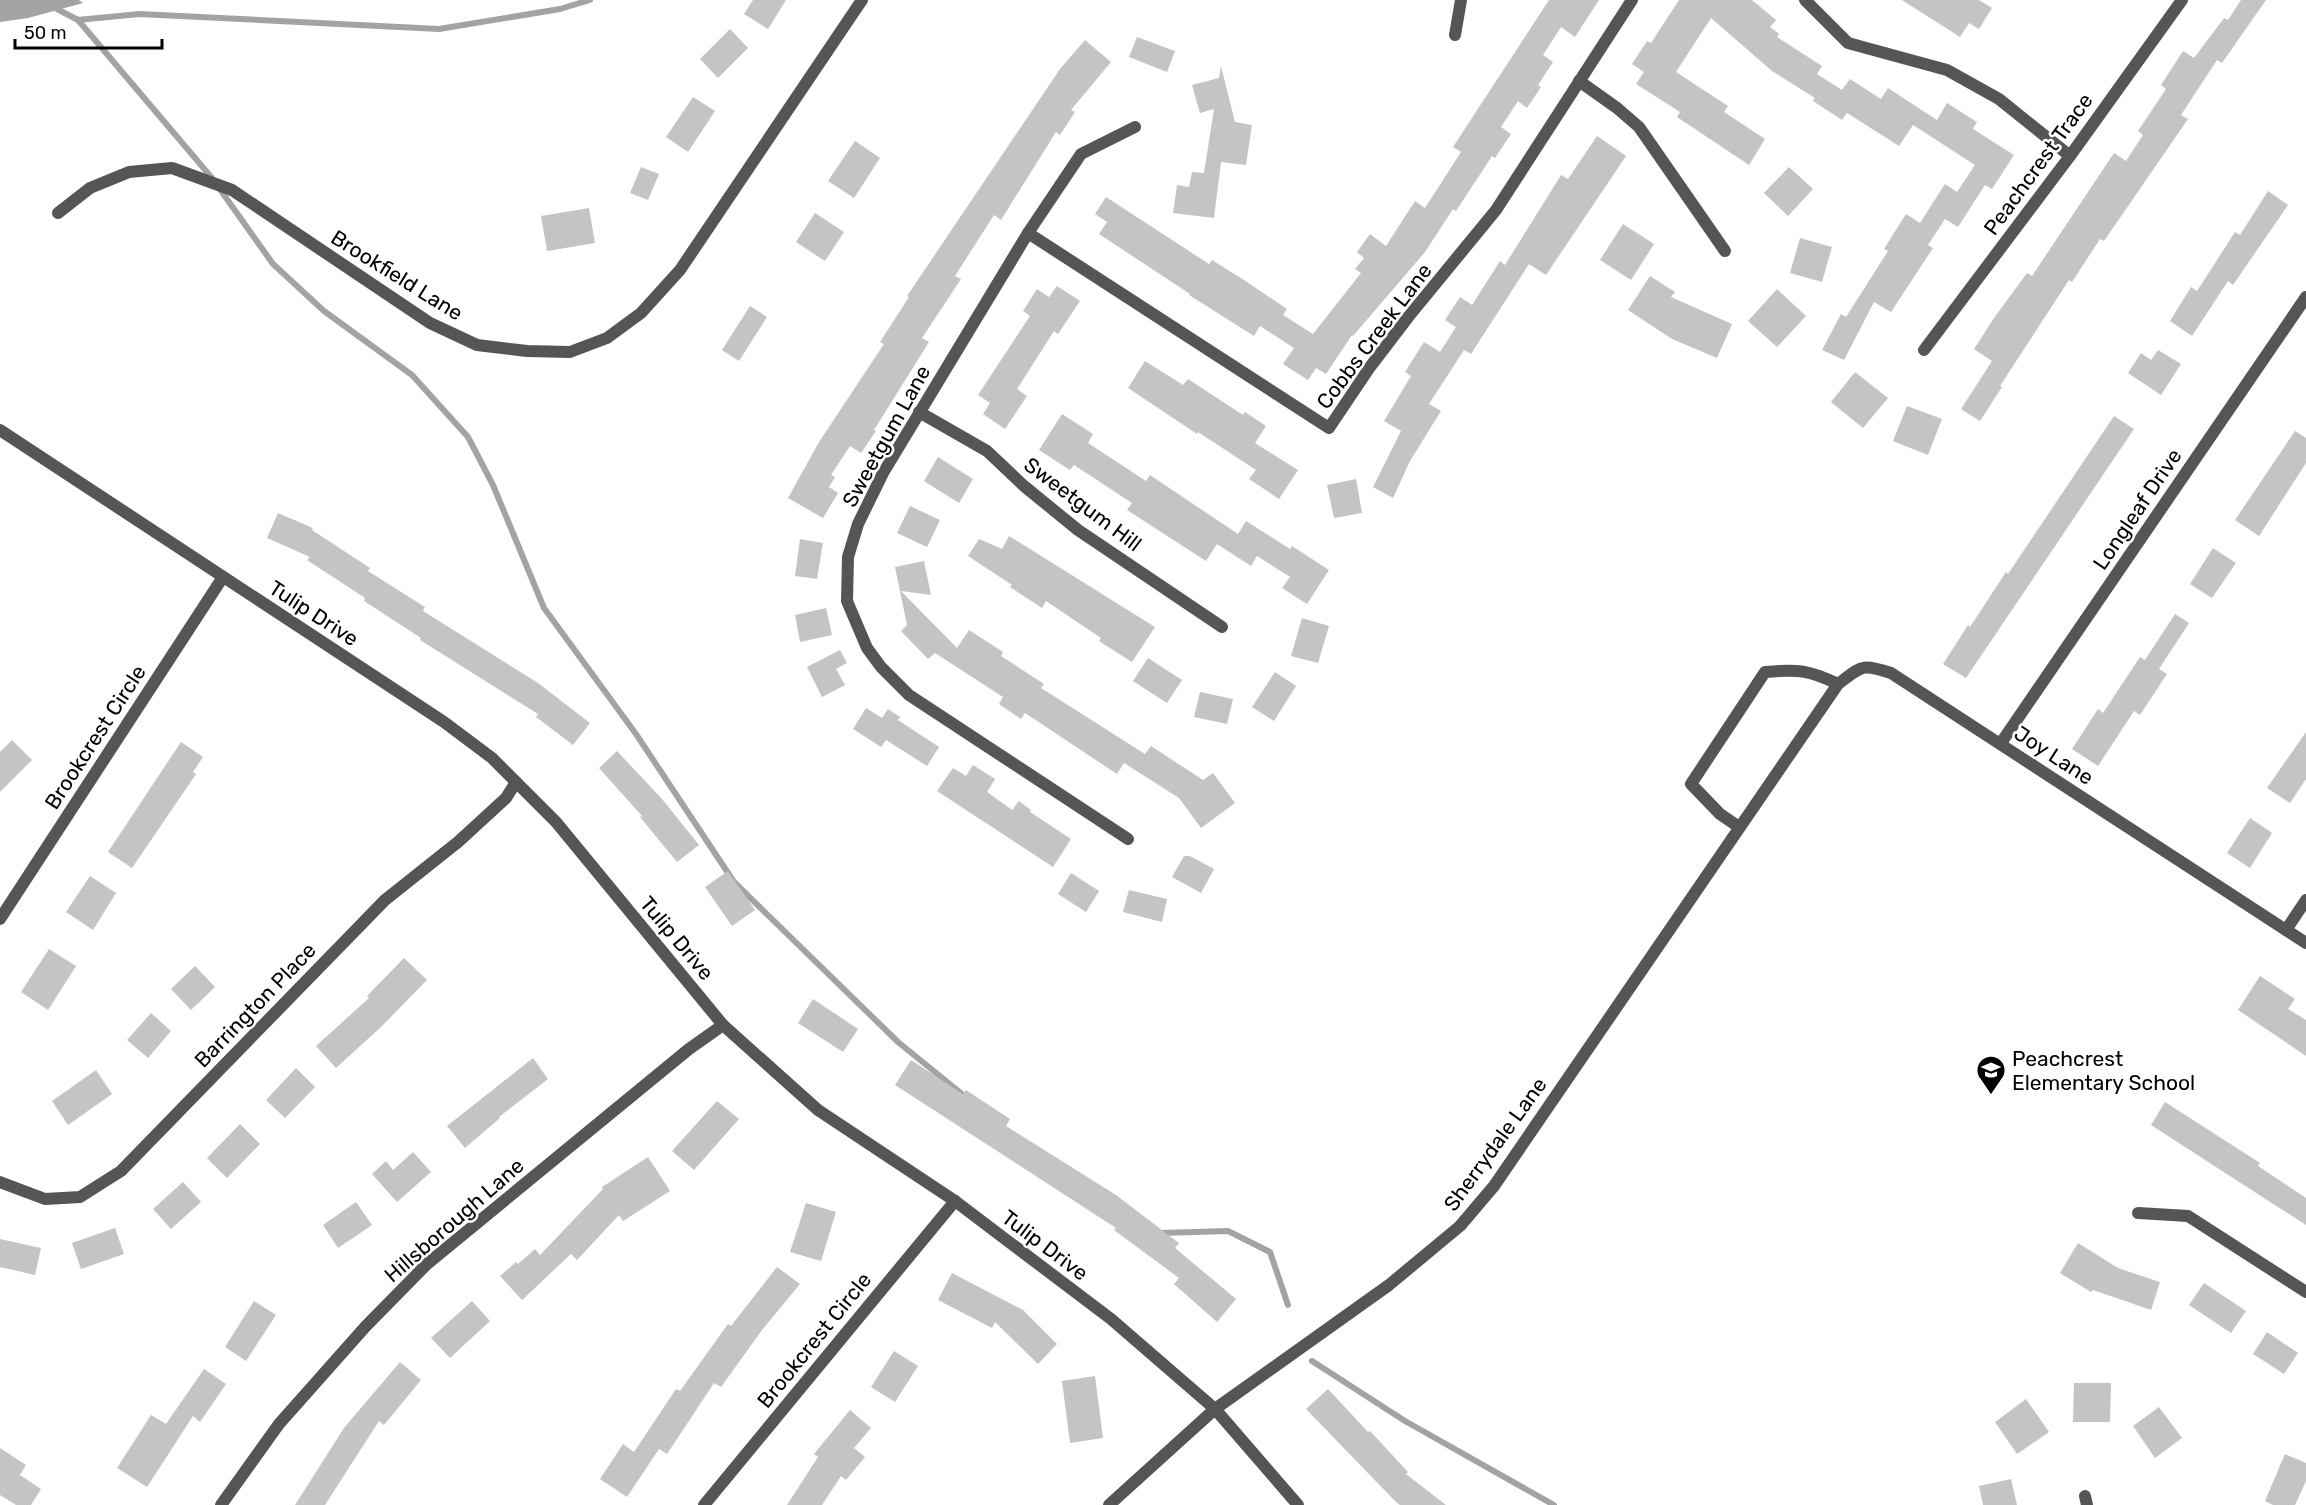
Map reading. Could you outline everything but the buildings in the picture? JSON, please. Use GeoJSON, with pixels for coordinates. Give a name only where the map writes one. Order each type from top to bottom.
{"type":"FeatureCollection","features":[{"type":"Feature","properties":{"kind":"street","name":"Brookfield Lane"},"geometry":{"type":"LineString","coordinates":[[58,213],[90,188],[129,172],[172,168],[232,190],[430,324],[477,345],[527,351],[570,352],[607,338],[641,314],[680,270],[862,0]]}},
{"type":"Feature","properties":{"kind":"street"},"geometry":{"type":"LineString","coordinates":[[1455,35],[1461,0]]}},
{"type":"Feature","properties":{"kind":"street","name":"Cobbs Creek Lane"},"geometry":{"type":"LineString","coordinates":[[1028,233],[1329,428],[1396,333],[1496,210],[1632,0]]}},
{"type":"Feature","properties":{"kind":"street"},"geometry":{"type":"LineString","coordinates":[[1805,0],[1848,43],[1947,69],[1999,99],[2070,156]]}},
{"type":"Feature","properties":{"kind":"street","name":"Peachcrest Trace"},"geometry":{"type":"LineString","coordinates":[[1924,350],[2070,156],[2182,0]]}},
{"type":"Feature","properties":{"kind":"street"},"geometry":{"type":"LineString","coordinates":[[1579,81],[1639,127],[1725,251]]}},
{"type":"Feature","properties":{"kind":"street","name":"Sweetgum Lane"},"geometry":{"type":"LineString","coordinates":[[1128,839],[909,695],[881,667],[867,648],[847,601],[848,556],[858,524],[883,473],[1028,233],[1081,154],[1135,127]]}},
{"type":"Feature","properties":{"kind":"street","name":"Longleaf Drive"},"geometry":{"type":"LineString","coordinates":[[2001,743],[2306,297]]}},
{"type":"Feature","properties":{"kind":"street","name":"Sweetgum Hill"},"geometry":{"type":"LineString","coordinates":[[920,412],[987,451],[1024,486],[1078,530],[1222,627]]}},
{"type":"Feature","properties":{"kind":"street","name":"Tulip Drive"},"geometry":{"type":"LineString","coordinates":[[0,430],[444,722],[492,758],[556,822],[723,1025],[818,1110],[955,1201],[1111,1318],[1171,1373],[1215,1409],[1298,1505]]}},
{"type":"Feature","properties":{"kind":"street","name":"Brookcrest Circle"},"geometry":{"type":"LineString","coordinates":[[0,919],[223,577]]}},
{"type":"Feature","properties":{"kind":"street","name":"Joy Lane"},"geometry":{"type":"LineString","coordinates":[[1796,744],[1838,684],[1863,666],[1872,666],[1891,673],[2306,943]]}},
{"type":"Feature","properties":{"kind":"street"},"geometry":{"type":"LineString","coordinates":[[1739,827],[1720,814],[1691,784],[1766,672],[1794,669],[1816,673],[1838,684]]}},
{"type":"Feature","properties":{"kind":"street","name":"Sherrydale Lane"},"geometry":{"type":"LineString","coordinates":[[1108,1505],[1215,1409],[1389,1285],[1460,1226],[1494,1186],[1796,744]]}},
{"type":"Feature","properties":{"kind":"street","name":"Barrington Place"},"geometry":{"type":"LineString","coordinates":[[0,1182],[45,1199],[80,1197],[121,1171],[385,900],[458,842],[506,798],[516,782]]}},
{"type":"Feature","properties":{"kind":"street"},"geometry":{"type":"LineString","coordinates":[[2286,930],[2306,900]]}},
{"type":"Feature","properties":{"kind":"street","name":"Hillsborough Lane"},"geometry":{"type":"LineString","coordinates":[[221,1505],[279,1424],[366,1326],[427,1264],[689,1049],[723,1025]]}},
{"type":"Feature","properties":{"kind":"street","name":"Brookcrest Circle"},"geometry":{"type":"LineString","coordinates":[[704,1505],[955,1201]]}},
{"type":"Feature","properties":{"kind":"street"},"geometry":{"type":"LineString","coordinates":[[2138,1213],[2188,1216],[2306,1292]]}},
{"type":"Feature","properties":{"kind":"shaded area"},"geometry":{"type":"Polygon","coordinates":[[[0,0],[79,0],[83,3],[28,18],[0,22],[0,0]]]}},
{"type":"Feature","properties":{"kind":"waterway"},"geometry":{"type":"LineString","coordinates":[[40,0],[78,20],[139,14],[439,29],[560,9],[590,0]]}},
{"type":"Feature","properties":{"kind":"waterway"},"geometry":{"type":"LineString","coordinates":[[78,20],[212,178],[273,264],[324,311],[412,375],[468,437],[493,485],[544,608],[636,734],[734,882],[898,1042],[962,1094]]}},
{"type":"Feature","properties":{"kind":"waterway"},"geometry":{"type":"LineString","coordinates":[[1160,1233],[1228,1231],[1270,1252],[1288,1305]]}},
{"type":"Feature","properties":{"kind":"waterway"},"geometry":{"type":"LineString","coordinates":[[1312,1361],[1405,1421],[1554,1505]]}},
{"type":"Feature","properties":{"kind":"place","name":"Peachcrest Elementary School"},"geometry":{"type":"Point","coordinates":[1991,1096]}}]}
